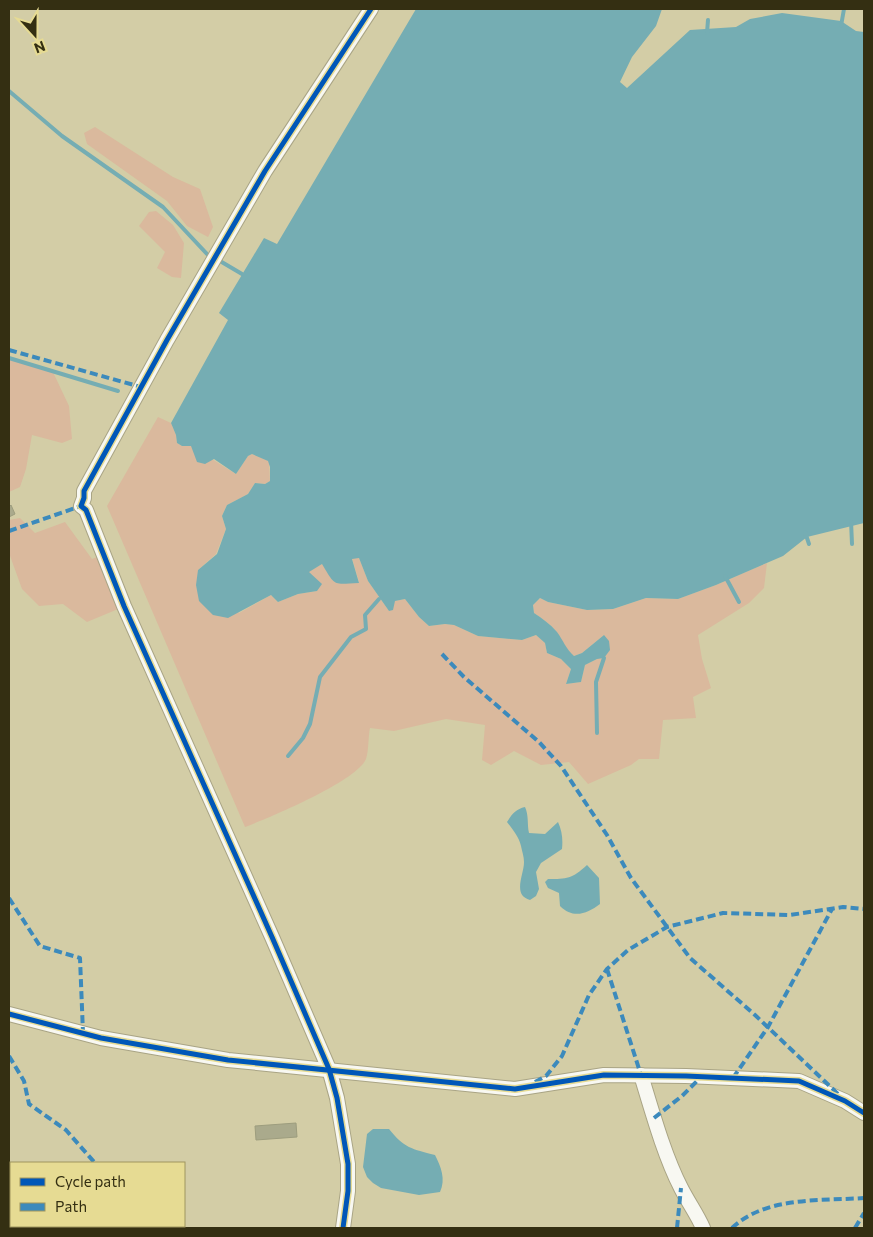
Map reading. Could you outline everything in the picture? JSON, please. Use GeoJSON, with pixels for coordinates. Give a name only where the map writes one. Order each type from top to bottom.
{"type":"FeatureCollection","features":[{"type":"Feature","properties":{"kind":"street"},"geometry":{"type":"LineString","coordinates":[[342,1228],[348,1191],[348,1164],[337,1098],[329,1069],[124,606],[86,510],[81,506],[84,491],[116,432],[265,170],[371,9]]}},
{"type":"Feature","properties":{"kind":"street"},"geometry":{"type":"LineString","coordinates":[[9,1014],[101,1038],[228,1060],[516,1089],[604,1075],[799,1081],[845,1101],[864,1113]]}},
{"type":"Feature","properties":{"kind":"street"},"geometry":{"type":"LineString","coordinates":[[641,1075],[654,1118],[672,1166],[681,1188],[703,1228]]}},
{"type":"Feature","properties":{"kind":"shaded area"},"geometry":{"type":"Polygon","coordinates":[[[95,127],[173,177],[200,189],[213,227],[208,237],[187,226],[167,201],[87,144],[84,133],[95,127]]]}},
{"type":"Feature","properties":{"kind":"shaded area"},"geometry":{"type":"Polygon","coordinates":[[[156,211],[173,225],[184,243],[181,278],[172,277],[157,268],[165,252],[139,226],[149,212],[156,211]]]}},
{"type":"Feature","properties":{"kind":"shaded area"},"geometry":{"type":"Polygon","coordinates":[[[10,358],[52,370],[69,406],[72,439],[62,443],[32,435],[26,469],[20,487],[9,492],[9,363],[10,358]]]}},
{"type":"Feature","properties":{"kind":"shaded area"},"geometry":{"type":"Polygon","coordinates":[[[158,417],[171,423],[177,443],[182,446],[191,446],[236,474],[248,456],[252,454],[269,461],[270,481],[265,484],[255,483],[248,494],[227,505],[222,516],[226,529],[216,554],[198,570],[239,613],[271,595],[278,602],[298,594],[317,591],[308,572],[322,564],[359,582],[352,558],[359,558],[368,581],[389,611],[395,601],[405,599],[429,626],[454,625],[478,636],[522,640],[536,635],[545,643],[547,653],[561,659],[571,669],[566,684],[581,682],[585,665],[597,659],[604,635],[582,653],[574,656],[553,628],[534,613],[533,605],[540,598],[548,602],[587,610],[613,609],[646,598],[678,599],[767,563],[764,588],[749,603],[698,635],[702,659],[711,688],[693,697],[696,718],[663,720],[659,759],[639,759],[631,765],[588,784],[569,762],[541,765],[514,751],[491,765],[482,760],[485,725],[446,719],[394,731],[370,728],[366,759],[347,778],[311,798],[245,827],[107,506],[158,417]]]}},
{"type":"Feature","properties":{"kind":"shaded area"},"geometry":{"type":"Polygon","coordinates":[[[20,518],[35,533],[65,522],[92,559],[102,555],[123,607],[87,622],[63,604],[39,606],[22,589],[9,553],[9,520],[20,518]]]}},
{"type":"Feature","properties":{"kind":"water"},"geometry":{"type":"Polygon","coordinates":[[[416,9],[662,9],[656,26],[632,57],[620,82],[627,88],[690,30],[736,27],[750,19],[782,13],[841,21],[856,31],[864,32],[864,523],[807,537],[783,556],[678,599],[646,598],[613,609],[587,610],[548,602],[540,598],[533,605],[534,613],[554,629],[574,656],[582,653],[604,635],[609,641],[610,650],[604,658],[585,665],[581,682],[566,684],[571,669],[561,659],[547,653],[545,643],[536,635],[522,640],[478,636],[454,625],[429,626],[405,599],[395,601],[393,610],[389,611],[368,581],[359,558],[352,559],[359,583],[344,584],[336,582],[330,577],[322,564],[309,572],[322,584],[317,591],[298,594],[278,602],[271,595],[228,618],[213,615],[199,601],[196,585],[198,570],[217,554],[226,529],[222,516],[227,505],[248,494],[255,483],[265,484],[270,481],[270,467],[268,461],[252,454],[248,456],[236,474],[214,459],[205,464],[197,462],[191,446],[182,446],[177,443],[171,423],[228,320],[219,313],[264,238],[277,244],[416,9]]]}},
{"type":"Feature","properties":{"kind":"water"},"geometry":{"type":"Polygon","coordinates":[[[525,807],[529,833],[545,834],[558,822],[562,838],[562,849],[541,863],[536,872],[539,889],[536,896],[530,900],[521,894],[520,884],[524,867],[523,856],[520,843],[507,822],[514,812],[525,807]]]}},
{"type":"Feature","properties":{"kind":"water"},"geometry":{"type":"Polygon","coordinates":[[[587,865],[599,878],[600,904],[580,914],[570,913],[560,906],[559,893],[548,888],[545,882],[548,879],[569,877],[587,865]]]}},
{"type":"Feature","properties":{"kind":"water"},"geometry":{"type":"Polygon","coordinates":[[[373,1129],[389,1129],[409,1147],[435,1155],[443,1178],[440,1192],[419,1195],[381,1188],[373,1183],[367,1177],[363,1167],[367,1134],[373,1129]]]}},
{"type":"Feature","properties":{"kind":"building"},"geometry":{"type":"Polygon","coordinates":[[[11,505],[15,514],[9,517],[9,507],[11,505]]]}},
{"type":"Feature","properties":{"kind":"building"},"geometry":{"type":"Polygon","coordinates":[[[296,1123],[297,1137],[256,1140],[255,1126],[296,1123]]]}},
{"type":"Feature","properties":{"kind":"waterway"},"geometry":{"type":"LineString","coordinates":[[841,26],[844,9]]}},
{"type":"Feature","properties":{"kind":"waterway"},"geometry":{"type":"LineString","coordinates":[[707,33],[708,20]]}},
{"type":"Feature","properties":{"kind":"waterway"},"geometry":{"type":"LineString","coordinates":[[9,91],[62,136],[163,207],[208,255]]}},
{"type":"Feature","properties":{"kind":"waterway"},"geometry":{"type":"LineString","coordinates":[[220,261],[242,274]]}},
{"type":"Feature","properties":{"kind":"waterway"},"geometry":{"type":"LineString","coordinates":[[9,358],[118,391]]}},
{"type":"Feature","properties":{"kind":"waterway"},"geometry":{"type":"LineString","coordinates":[[851,521],[852,544]]}},
{"type":"Feature","properties":{"kind":"waterway"},"geometry":{"type":"LineString","coordinates":[[805,532],[809,544]]}},
{"type":"Feature","properties":{"kind":"waterway"},"geometry":{"type":"LineString","coordinates":[[725,576],[739,602]]}},
{"type":"Feature","properties":{"kind":"waterway"},"geometry":{"type":"LineString","coordinates":[[288,756],[303,738],[310,724],[320,677],[351,637],[366,629],[365,615],[379,599]]}},
{"type":"Feature","properties":{"kind":"waterway"},"geometry":{"type":"LineString","coordinates":[[597,733],[596,682],[604,658]]}},
{"type":"Feature","properties":{"kind":"marked path"},"geometry":{"type":"LineString","coordinates":[[9,350],[141,387]]}},
{"type":"Feature","properties":{"kind":"marked path"},"geometry":{"type":"LineString","coordinates":[[9,531],[81,506]]}},
{"type":"Feature","properties":{"kind":"marked path"},"geometry":{"type":"LineString","coordinates":[[442,654],[464,677],[539,742],[561,766],[607,835],[631,878],[690,958],[755,1015],[838,1094]]}},
{"type":"Feature","properties":{"kind":"marked path"},"geometry":{"type":"LineString","coordinates":[[9,898],[40,946],[80,958],[83,1033]]}},
{"type":"Feature","properties":{"kind":"marked path"},"geometry":{"type":"LineString","coordinates":[[535,1082],[546,1076],[562,1056],[589,995],[607,969],[628,950],[667,927],[723,913],[790,915],[843,907],[864,909]]}},
{"type":"Feature","properties":{"kind":"marked path"},"geometry":{"type":"LineString","coordinates":[[733,1078],[768,1027],[832,909]]}},
{"type":"Feature","properties":{"kind":"marked path"},"geometry":{"type":"LineString","coordinates":[[607,969],[641,1075]]}},
{"type":"Feature","properties":{"kind":"marked path"},"geometry":{"type":"LineString","coordinates":[[9,1056],[24,1081],[29,1104],[66,1130],[94,1162]]}},
{"type":"Feature","properties":{"kind":"marked path"},"geometry":{"type":"LineString","coordinates":[[654,1118],[682,1096],[701,1077]]}},
{"type":"Feature","properties":{"kind":"marked path"},"geometry":{"type":"LineString","coordinates":[[677,1228],[681,1188]]}},
{"type":"Feature","properties":{"kind":"marked path"},"geometry":{"type":"LineString","coordinates":[[732,1228],[761,1210],[777,1205],[812,1200],[864,1198]]}},
{"type":"Feature","properties":{"kind":"marked path"},"geometry":{"type":"LineString","coordinates":[[855,1228],[864,1213]]}},
{"type":"Feature","properties":{"kind":"marked path"},"geometry":{"type":"LineString","coordinates":[[87,1228],[141,1228]]}},
{"type":"Feature","properties":{"kind":"cycle path"},"geometry":{"type":"LineString","coordinates":[[343,1228],[348,1191],[348,1164],[337,1098],[329,1069],[124,606],[86,510],[81,506],[84,491],[167,340],[265,171],[371,9]]}},
{"type":"Feature","properties":{"kind":"cycle path"},"geometry":{"type":"LineString","coordinates":[[9,1014],[101,1038],[228,1060],[515,1089],[604,1075],[686,1076],[799,1081],[845,1101],[864,1113]]}}]}
